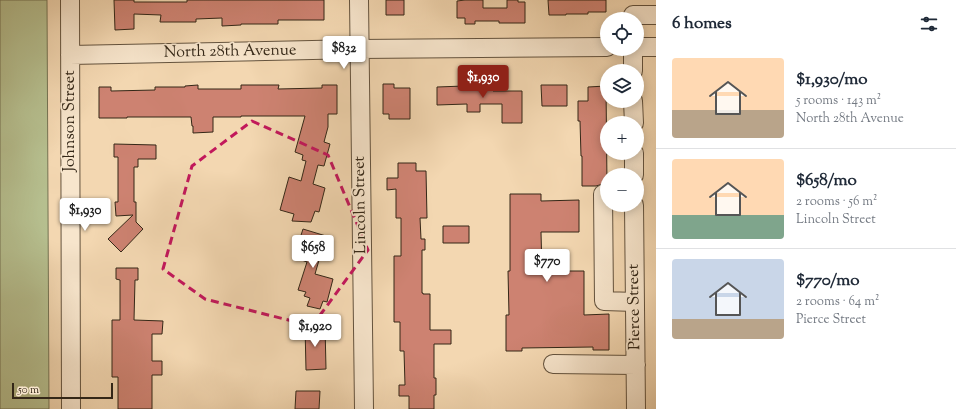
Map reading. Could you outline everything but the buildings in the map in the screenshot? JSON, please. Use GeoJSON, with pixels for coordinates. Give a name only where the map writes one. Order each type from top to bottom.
{"type":"FeatureCollection","features":[{"type":"Feature","properties":{"kind":"street","name":"Johnson Street"},"geometry":{"type":"LineString","coordinates":[[70,0],[71,409]]}},
{"type":"Feature","properties":{"kind":"street","name":"Lincoln Street"},"geometry":{"type":"LineString","coordinates":[[359,0],[364,409]]}},
{"type":"Feature","properties":{"kind":"street"},"geometry":{"type":"LineString","coordinates":[[633,11],[656,15]]}},
{"type":"Feature","properties":{"kind":"street","name":"North 28th Avenue"},"geometry":{"type":"LineString","coordinates":[[70,55],[359,49],[600,47]]}},
{"type":"Feature","properties":{"kind":"street"},"geometry":{"type":"LineString","coordinates":[[644,47],[656,47]]}},
{"type":"Feature","properties":{"kind":"street"},"geometry":{"type":"LineString","coordinates":[[603,212],[604,301],[635,302]]}},
{"type":"Feature","properties":{"kind":"street","name":"Pierce Street"},"geometry":{"type":"LineString","coordinates":[[634,212],[636,409]]}},
{"type":"Feature","properties":{"kind":"street"},"geometry":{"type":"LineString","coordinates":[[553,364],[636,365]]}},
{"type":"Feature","properties":{"kind":"highlighted area"},"geometry":{"type":"Polygon","coordinates":[[[252,121],[328,155],[368,250],[312,326],[205,299],[163,269],[192,166],[252,121]]]}},
{"type":"Feature","properties":{"kind":"green space"},"geometry":{"type":"Polygon","coordinates":[[[0,0],[47,0],[49,409],[0,409],[0,0]]]}}]}
